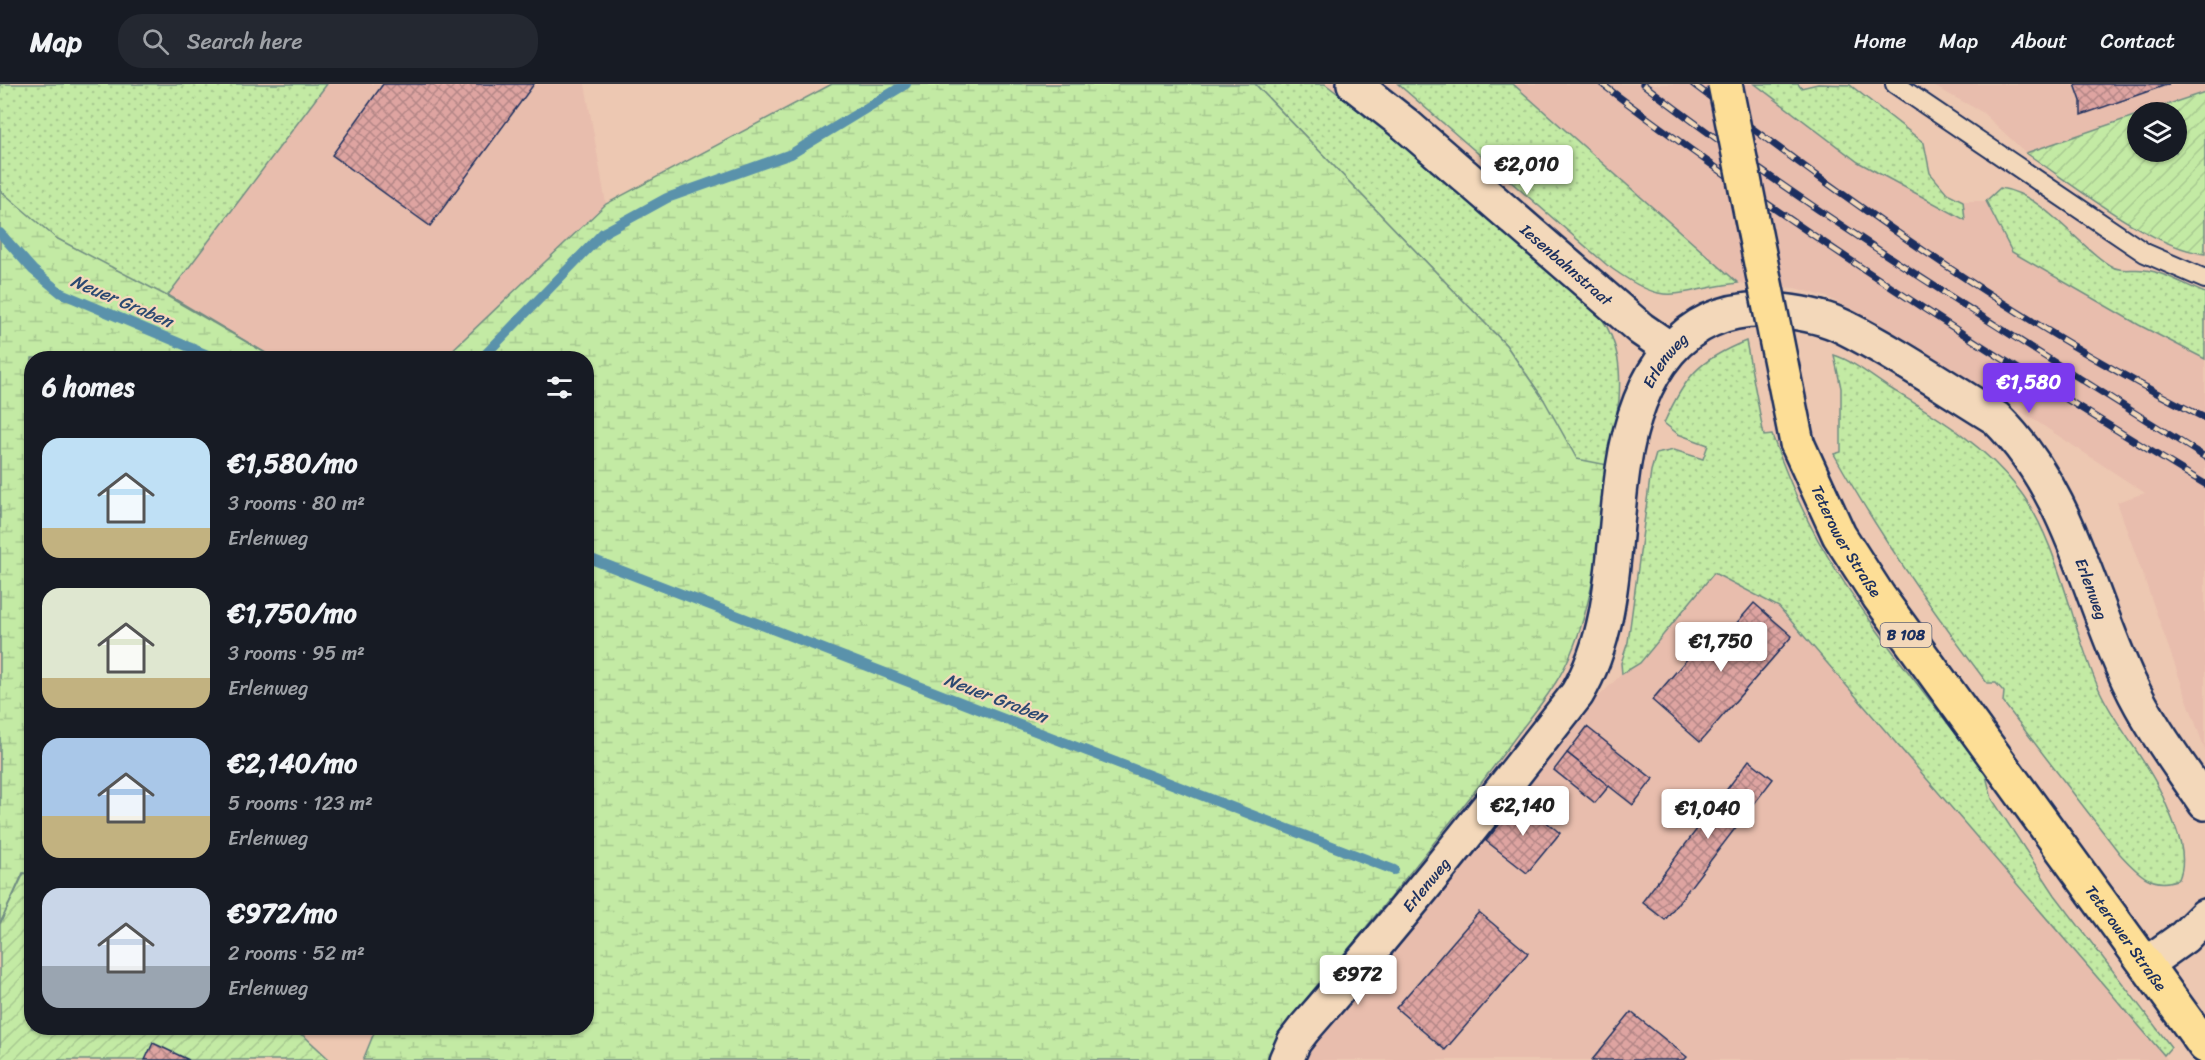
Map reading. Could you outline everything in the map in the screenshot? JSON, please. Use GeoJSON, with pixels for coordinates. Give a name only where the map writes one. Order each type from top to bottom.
{"type":"FeatureCollection","features":[{"type":"Feature","properties":{"kind":"main road","name":"Teterower Straße"},"geometry":{"type":"LineString","coordinates":[[1725,84],[1797,442],[1839,535],[1879,597],[2205,1046]]}},
{"type":"Feature","properties":{"kind":"street","name":"Iesenbahnstraat"},"geometry":{"type":"LineString","coordinates":[[1354,84],[1405,124],[1641,329],[1670,349]]}},
{"type":"Feature","properties":{"kind":"street","name":"Erlenweg"},"geometry":{"type":"LineString","coordinates":[[1286,1060],[1294,1042],[1304,1029],[1391,931],[1577,694],[1588,675],[1607,610],[1623,468],[1630,429],[1640,398],[1670,349],[1702,323],[1722,314],[1744,309],[1799,313],[1843,326],[1996,418],[2017,438],[2063,512],[2128,680],[2145,715],[2205,803]]}},
{"type":"Feature","properties":{"kind":"street"},"geometry":{"type":"LineString","coordinates":[[2146,964],[2175,943],[2205,916]]}},
{"type":"Feature","properties":{"kind":"lane"},"geometry":{"type":"LineString","coordinates":[[1895,84],[2145,253],[2200,275]]}},
{"type":"Feature","properties":{"kind":"shaded area"},"geometry":{"type":"Polygon","coordinates":[[[327,84],[585,84],[606,204],[451,351],[262,351],[167,296],[327,84]]]}},
{"type":"Feature","properties":{"kind":"shaded area"},"geometry":{"type":"Polygon","coordinates":[[[1513,84],[1755,84],[1858,162],[1965,219],[1963,201],[1986,201],[2012,252],[2139,325],[2205,359],[2205,750],[2117,502],[2145,493],[2036,421],[1887,329],[1827,297],[1795,288],[1738,283],[1513,84]]]}},
{"type":"Feature","properties":{"kind":"shaded area"},"geometry":{"type":"Polygon","coordinates":[[[1930,84],[2205,84],[2205,92],[2175,102],[2127,102],[2127,118],[2026,153],[1982,112],[1930,84]]]}},
{"type":"Feature","properties":{"kind":"shaded area"},"geometry":{"type":"Polygon","coordinates":[[[1714,573],[1779,607],[2168,1060],[1303,1060],[1305,1053],[1596,699],[1622,674],[1640,663],[1714,573]]]}},
{"type":"Feature","properties":{"kind":"green space"},"geometry":{"type":"Polygon","coordinates":[[[0,84],[327,84],[168,295],[262,351],[24,351],[24,873],[0,924],[0,84]]]}},
{"type":"Feature","properties":{"kind":"green space"},"geometry":{"type":"Polygon","coordinates":[[[832,84],[1255,84],[1506,345],[1544,400],[1577,459],[1608,465],[1599,541],[1590,591],[1576,640],[1561,674],[1479,786],[1301,1006],[1289,1023],[1270,1060],[363,1060],[373,1035],[594,1035],[594,351],[451,351],[606,204],[832,84]]]}},
{"type":"Feature","properties":{"kind":"green space"},"geometry":{"type":"Polygon","coordinates":[[[1255,84],[1325,84],[1394,136],[1601,317],[1607,327],[1618,357],[1620,389],[1599,545],[1583,616],[1572,650],[1556,682],[1544,400],[1506,345],[1255,84]]]}},
{"type":"Feature","properties":{"kind":"green space"},"geometry":{"type":"Polygon","coordinates":[[[1398,84],[1513,84],[1738,283],[1671,294],[1658,293],[1628,279],[1607,265],[1398,84]]]}},
{"type":"Feature","properties":{"kind":"green space"},"geometry":{"type":"Polygon","coordinates":[[[1755,84],[1798,84],[1801,88],[1818,84],[1850,85],[1924,143],[1930,173],[1947,193],[1963,201],[1965,220],[1858,162],[1755,84]]]}},
{"type":"Feature","properties":{"kind":"green space"},"geometry":{"type":"Polygon","coordinates":[[[2205,92],[2205,254],[2160,240],[2136,227],[2026,153],[2127,118],[2127,162],[2187,162],[2187,102],[2175,102],[2205,92]]]}},
{"type":"Feature","properties":{"kind":"green space"},"geometry":{"type":"Polygon","coordinates":[[[2000,188],[2030,199],[2058,220],[2096,256],[2109,265],[2122,270],[2152,271],[2205,293],[2205,359],[2139,325],[2012,252],[1986,201],[2000,188]]]}},
{"type":"Feature","properties":{"kind":"green space"},"geometry":{"type":"Polygon","coordinates":[[[0,190],[56,238],[167,296],[262,351],[24,351],[24,873],[0,924],[0,190]]]}},
{"type":"Feature","properties":{"kind":"green space"},"geometry":{"type":"Polygon","coordinates":[[[1746,341],[1764,436],[1772,435],[1793,489],[1818,540],[1876,629],[1985,772],[1992,799],[2055,895],[2171,1047],[2164,1055],[1779,607],[1714,573],[1640,663],[1622,674],[1621,663],[1628,642],[1651,471],[1656,454],[1674,450],[1703,459],[1708,445],[1678,434],[1664,423],[1679,393],[1704,363],[1746,341]]]}},
{"type":"Feature","properties":{"kind":"green space"},"geometry":{"type":"Polygon","coordinates":[[[1834,355],[1862,369],[1959,432],[1991,459],[2019,490],[2033,510],[2054,559],[2098,687],[2113,716],[2157,784],[2179,837],[2183,858],[2179,879],[2169,882],[2153,881],[2139,873],[2120,854],[2003,702],[2004,692],[1996,683],[1987,683],[1887,543],[1834,454],[1841,452],[1841,388],[1834,355]]]}},
{"type":"Feature","properties":{"kind":"green space"},"geometry":{"type":"Polygon","coordinates":[[[24,873],[24,1035],[302,1035],[330,1060],[0,1060],[0,924],[24,873]]]}},
{"type":"Feature","properties":{"kind":"building"},"geometry":{"type":"Polygon","coordinates":[[[383,84],[534,84],[430,226],[332,155],[383,84]]]}},
{"type":"Feature","properties":{"kind":"building"},"geometry":{"type":"Polygon","coordinates":[[[2075,84],[2169,84],[2081,115],[2081,101],[2075,84]]]}},
{"type":"Feature","properties":{"kind":"building"},"geometry":{"type":"Polygon","coordinates":[[[1754,603],[1792,636],[1700,742],[1652,700],[1705,638],[1716,647],[1754,603]]]}},
{"type":"Feature","properties":{"kind":"building"},"geometry":{"type":"Polygon","coordinates":[[[1587,727],[1653,779],[1633,805],[1567,753],[1587,727]]]}},
{"type":"Feature","properties":{"kind":"building"},"geometry":{"type":"Polygon","coordinates":[[[1567,753],[1609,786],[1595,803],[1554,770],[1567,753]]]}},
{"type":"Feature","properties":{"kind":"building"},"geometry":{"type":"Polygon","coordinates":[[[1749,760],[1773,779],[1665,920],[1642,902],[1749,760]]]}},
{"type":"Feature","properties":{"kind":"building"},"geometry":{"type":"Polygon","coordinates":[[[1519,800],[1560,833],[1527,873],[1486,841],[1519,800]]]}},
{"type":"Feature","properties":{"kind":"building"},"geometry":{"type":"Polygon","coordinates":[[[1479,912],[1528,953],[1445,1050],[1396,1008],[1479,912]]]}},
{"type":"Feature","properties":{"kind":"building"},"geometry":{"type":"Polygon","coordinates":[[[1631,1012],[1687,1057],[1684,1060],[1592,1060],[1631,1012]]]}},
{"type":"Feature","properties":{"kind":"building"},"geometry":{"type":"Polygon","coordinates":[[[153,1043],[189,1060],[145,1060],[153,1043]]]}},
{"type":"Feature","properties":{"kind":"waterway"},"geometry":{"type":"LineString","coordinates":[[489,351],[603,233],[667,198],[791,154],[906,84]]}},
{"type":"Feature","properties":{"kind":"waterway","name":"Neuer Graben"},"geometry":{"type":"LineString","coordinates":[[0,233],[33,270],[61,293],[198,351]]}},
{"type":"Feature","properties":{"kind":"waterway","name":"Neuer Graben"},"geometry":{"type":"LineString","coordinates":[[594,560],[1394,870]]}},
{"type":"Feature","properties":{"kind":"railway"},"geometry":{"type":"LineString","coordinates":[[1602,84],[1748,191],[1898,292],[2205,484]]}},
{"type":"Feature","properties":{"kind":"railway"},"geometry":{"type":"LineString","coordinates":[[1643,84],[1849,231],[2205,457]]}},
{"type":"Feature","properties":{"kind":"railway"},"geometry":{"type":"LineString","coordinates":[[1693,84],[1816,175],[1942,263],[2071,345],[2205,418]]}}]}
